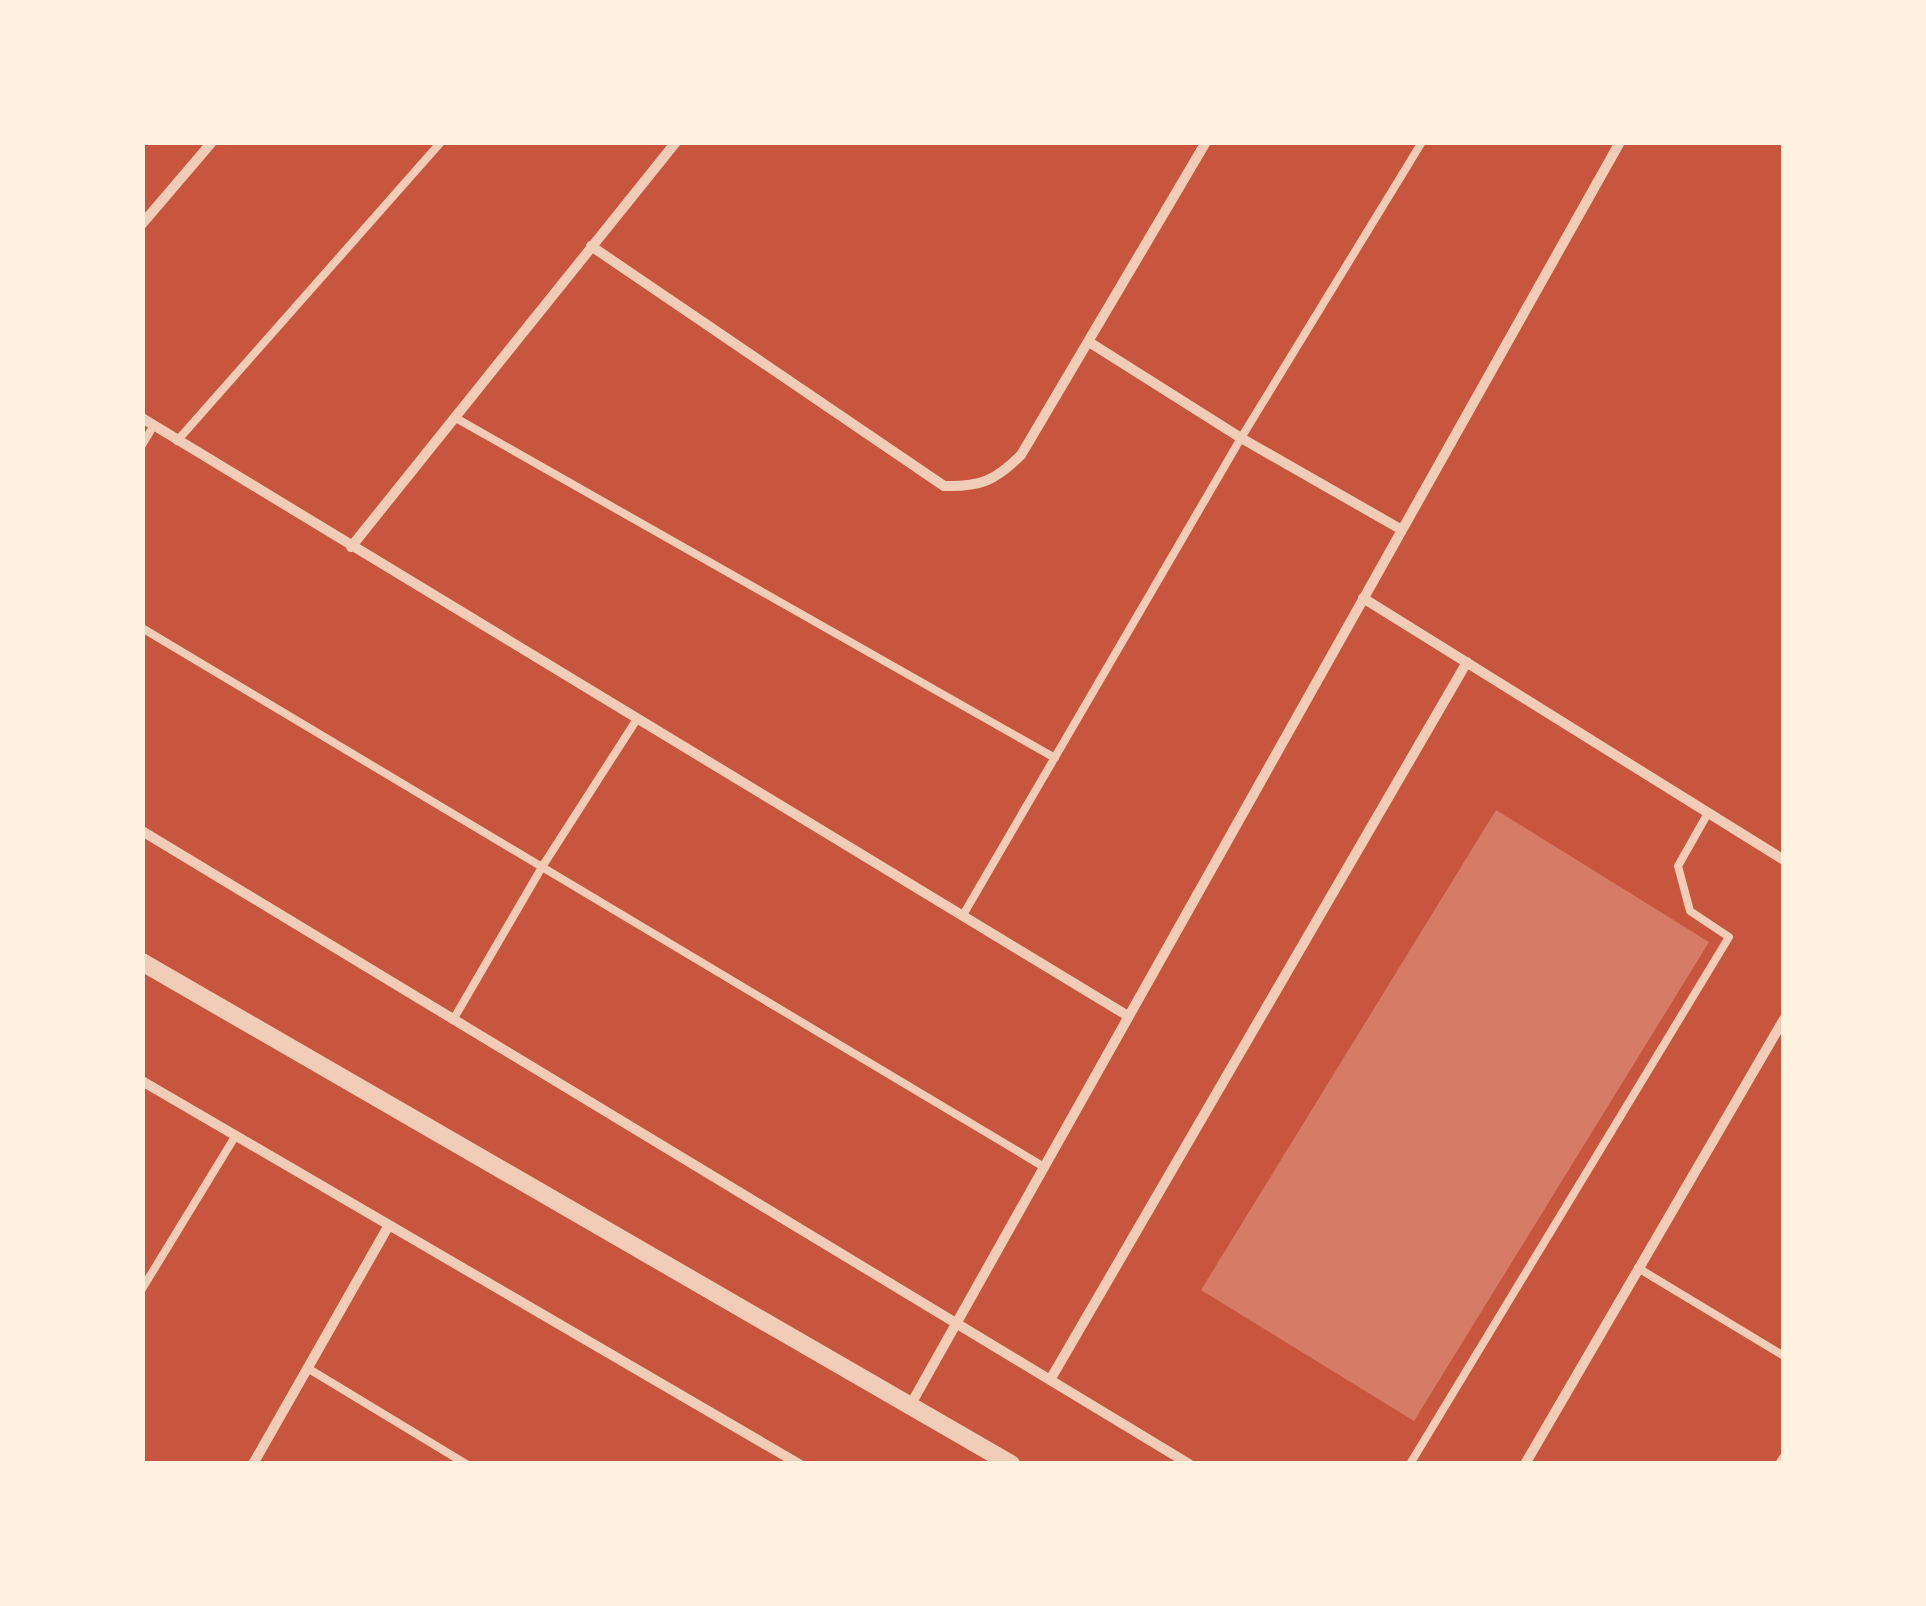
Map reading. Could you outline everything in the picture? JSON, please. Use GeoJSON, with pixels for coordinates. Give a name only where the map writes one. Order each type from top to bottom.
{"type":"FeatureCollection","features":[{"type":"Feature","properties":{"kind":"street"},"geometry":{"type":"LineString","coordinates":[[142,224],[212,142]]}},
{"type":"Feature","properties":{"kind":"street"},"geometry":{"type":"LineString","coordinates":[[351,546],[676,142]]}},
{"type":"Feature","properties":{"kind":"street"},"geometry":{"type":"LineString","coordinates":[[591,246],[944,486],[972,486],[1002,474],[1020,455],[1206,142]]}},
{"type":"Feature","properties":{"kind":"street"},"geometry":{"type":"LineString","coordinates":[[911,1404],[1620,142]]}},
{"type":"Feature","properties":{"kind":"street"},"geometry":{"type":"LineString","coordinates":[[1089,342],[1242,438],[1402,530]]}},
{"type":"Feature","properties":{"kind":"street"},"geometry":{"type":"LineString","coordinates":[[142,418],[1128,1016]]}},
{"type":"Feature","properties":{"kind":"street"},"geometry":{"type":"LineString","coordinates":[[1363,598],[1784,860]]}},
{"type":"Feature","properties":{"kind":"street"},"geometry":{"type":"LineString","coordinates":[[1050,1380],[1467,662]]}},
{"type":"Feature","properties":{"kind":"street"},"geometry":{"type":"LineString","coordinates":[[142,831],[1189,1464]]}},
{"type":"Feature","properties":{"kind":"street"},"geometry":{"type":"LineString","coordinates":[[142,962],[1011,1464]]}},
{"type":"Feature","properties":{"kind":"street"},"geometry":{"type":"LineString","coordinates":[[1524,1464],[1784,1018]]}},
{"type":"Feature","properties":{"kind":"street"},"geometry":{"type":"LineString","coordinates":[[142,1081],[798,1464]]}},
{"type":"Feature","properties":{"kind":"street"},"geometry":{"type":"LineString","coordinates":[[253,1464],[389,1225]]}},
{"type":"Feature","properties":{"kind":"lane"},"geometry":{"type":"LineString","coordinates":[[176,441],[441,142]]}},
{"type":"Feature","properties":{"kind":"lane"},"geometry":{"type":"LineString","coordinates":[[962,915],[1242,438],[1422,142]]}},
{"type":"Feature","properties":{"kind":"lane"},"geometry":{"type":"LineString","coordinates":[[454,417],[1054,758]]}},
{"type":"Feature","properties":{"kind":"lane"},"geometry":{"type":"LineString","coordinates":[[142,445],[154,425]]}},
{"type":"Feature","properties":{"kind":"lane"},"geometry":{"type":"LineString","coordinates":[[142,628],[1044,1167]]}},
{"type":"Feature","properties":{"kind":"lane"},"geometry":{"type":"LineString","coordinates":[[453,1020],[542,867],[637,719]]}},
{"type":"Feature","properties":{"kind":"lane"},"geometry":{"type":"LineString","coordinates":[[1410,1464],[1728,937],[1690,911],[1678,866],[1708,813]]}},
{"type":"Feature","properties":{"kind":"lane"},"geometry":{"type":"LineString","coordinates":[[142,1290],[236,1135]]}},
{"type":"Feature","properties":{"kind":"lane"},"geometry":{"type":"LineString","coordinates":[[1638,1268],[1784,1356]]}},
{"type":"Feature","properties":{"kind":"lane"},"geometry":{"type":"LineString","coordinates":[[309,1369],[466,1464]]}},
{"type":"Feature","properties":{"kind":"lane"},"geometry":{"type":"LineString","coordinates":[[1779,1464],[1784,1456]]}},
{"type":"Feature","properties":{"kind":"building"},"geometry":{"type":"Polygon","coordinates":[[[1496,810],[1709,942],[1414,1421],[1201,1290],[1496,810]]]}}]}
